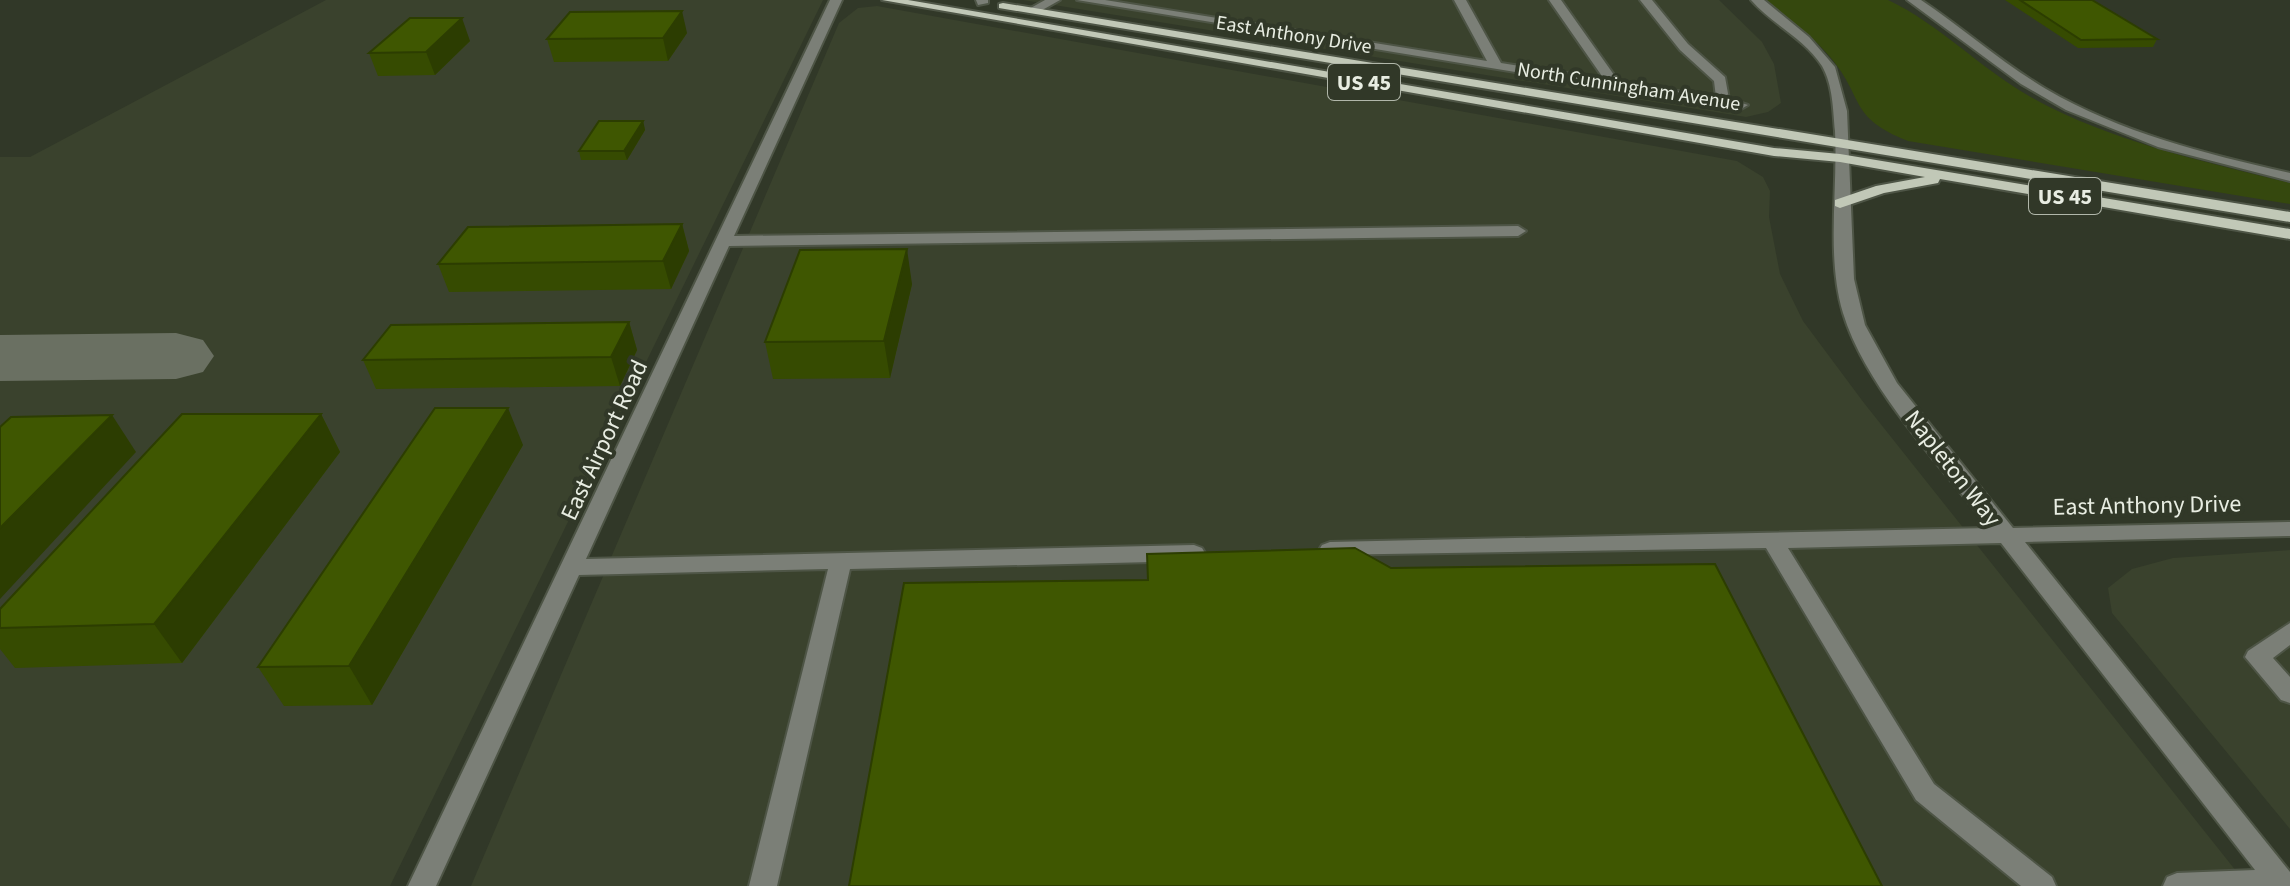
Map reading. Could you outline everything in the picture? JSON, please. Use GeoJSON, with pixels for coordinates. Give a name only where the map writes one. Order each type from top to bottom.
{"type":"FeatureCollection","features":[{"type":"Feature","properties":{"kind":"main road","name":"North Cunningham Avenue"},"geometry":{"type":"LineString","coordinates":[[888,0],[1774,152],[1840,150]]}},
{"type":"Feature","properties":{"kind":"main road","name":"North Cunningham Avenue"},"geometry":{"type":"LineString","coordinates":[[960,0],[1840,150],[2290,217]]}},
{"type":"Feature","properties":{"kind":"main road","name":"US 45"},"geometry":{"type":"LineString","coordinates":[[1840,150],[1955,177],[2290,234]]}},
{"type":"Feature","properties":{"kind":"main road"},"geometry":{"type":"LineString","coordinates":[[1840,203],[1881,189],[1955,177]]}},
{"type":"Feature","properties":{"kind":"street"},"geometry":{"type":"LineString","coordinates":[[1033,11],[1054,0]]}},
{"type":"Feature","properties":{"kind":"street","name":"East Anthony Drive"},"geometry":{"type":"LineString","coordinates":[[1083,0],[1741,105]]}},
{"type":"Feature","properties":{"kind":"street"},"geometry":{"type":"LineString","coordinates":[[1460,0],[1496,66]]}},
{"type":"Feature","properties":{"kind":"street"},"geometry":{"type":"LineString","coordinates":[[1555,0],[1615,85]]}},
{"type":"Feature","properties":{"kind":"street"},"geometry":{"type":"LineString","coordinates":[[1646,0],[1684,47],[1720,80],[1723,102]]}},
{"type":"Feature","properties":{"kind":"street","name":"Napleton Way"},"geometry":{"type":"LineString","coordinates":[[1757,0],[1829,67],[1839,87],[1840,203],[1848,303],[1866,348],[1889,386],[2283,884]]}},
{"type":"Feature","properties":{"kind":"street"},"geometry":{"type":"LineString","coordinates":[[1913,0],[2043,93],[2076,109],[2183,150],[2290,177]]}},
{"type":"Feature","properties":{"kind":"street","name":"East Airport Road"},"geometry":{"type":"LineString","coordinates":[[422,886],[727,241],[832,7]]}},
{"type":"Feature","properties":{"kind":"street"},"geometry":{"type":"LineString","coordinates":[[727,241],[1518,231]]}},
{"type":"Feature","properties":{"kind":"street","name":"East Anthony Drive"},"geometry":{"type":"LineString","coordinates":[[1302,551],[2290,529]]}},
{"type":"Feature","properties":{"kind":"street"},"geometry":{"type":"LineString","coordinates":[[1772,540],[1925,792],[2042,886]]}},
{"type":"Feature","properties":{"kind":"street"},"geometry":{"type":"LineString","coordinates":[[572,567],[1212,553]]}},
{"type":"Feature","properties":{"kind":"street"},"geometry":{"type":"LineString","coordinates":[[763,886],[841,561]]}},
{"type":"Feature","properties":{"kind":"street"},"geometry":{"type":"LineString","coordinates":[[2290,632],[2257,657],[2290,693]]}},
{"type":"Feature","properties":{"kind":"street"},"geometry":{"type":"LineString","coordinates":[[2177,886],[2283,884]]}},
{"type":"Feature","properties":{"kind":"shaded area"},"geometry":{"type":"Polygon","coordinates":[[[326,0],[823,0],[390,886],[0,886],[0,157],[30,157],[326,0]]]}},
{"type":"Feature","properties":{"kind":"shaded area"},"geometry":{"type":"Polygon","coordinates":[[[1023,0],[1719,0],[1762,42],[1774,64],[1781,103],[1768,112],[1746,117],[1023,0]]]}},
{"type":"Feature","properties":{"kind":"shaded area"},"geometry":{"type":"Polygon","coordinates":[[[877,6],[1737,161],[1763,177],[1770,191],[1769,217],[1780,274],[1803,321],[1864,403],[2248,886],[471,886],[839,23],[858,8],[877,6]]]}},
{"type":"Feature","properties":{"kind":"shaded area"},"geometry":{"type":"Polygon","coordinates":[[[2290,550],[2290,829],[2112,613],[2108,588],[2132,569],[2173,558],[2290,550]]]}},
{"type":"Feature","properties":{"kind":"green space"},"geometry":{"type":"Polygon","coordinates":[[[1766,0],[1888,0],[1925,21],[2011,85],[2060,112],[2156,148],[2290,183],[2290,204],[1908,141],[1875,124],[1824,50],[1766,0]]]}},
{"type":"Feature","properties":{"kind":"building"},"geometry":{"type":"Polygon","coordinates":[[[2020,0],[2092,0],[2157,39],[2081,40],[2020,0]]]}},
{"type":"Feature","properties":{"kind":"building"},"geometry":{"type":"Polygon","coordinates":[[[682,11],[663,38],[547,39],[570,12],[682,11]]]}},
{"type":"Feature","properties":{"kind":"building"},"geometry":{"type":"Polygon","coordinates":[[[410,18],[462,18],[426,52],[369,53],[410,18]]]}},
{"type":"Feature","properties":{"kind":"building"},"geometry":{"type":"Polygon","coordinates":[[[599,121],[643,121],[624,151],[579,151],[599,121]]]}},
{"type":"Feature","properties":{"kind":"building"},"geometry":{"type":"Polygon","coordinates":[[[682,224],[663,261],[438,264],[468,227],[682,224]]]}},
{"type":"Feature","properties":{"kind":"building"},"geometry":{"type":"Polygon","coordinates":[[[907,249],[884,341],[765,342],[800,250],[907,249]]]}},
{"type":"Feature","properties":{"kind":"building"},"geometry":{"type":"Polygon","coordinates":[[[629,322],[611,357],[363,360],[391,325],[629,322]]]}},
{"type":"Feature","properties":{"kind":"building"},"geometry":{"type":"Polygon","coordinates":[[[435,408],[508,408],[349,666],[258,667],[435,408]]]}},
{"type":"Feature","properties":{"kind":"building"},"geometry":{"type":"Polygon","coordinates":[[[182,414],[321,414],[154,624],[0,628],[0,609],[182,414]]]}},
{"type":"Feature","properties":{"kind":"building"},"geometry":{"type":"Polygon","coordinates":[[[112,415],[0,528],[0,427],[11,417],[112,415]]]}},
{"type":"Feature","properties":{"kind":"building"},"geometry":{"type":"Polygon","coordinates":[[[1355,548],[1391,568],[1715,564],[1882,886],[849,886],[904,583],[1148,580],[1147,554],[1355,548]]]}},
{"type":"Feature","properties":{"kind":"taxiway"},"geometry":{"type":"LineString","coordinates":[[0,358],[176,356]]}}]}
